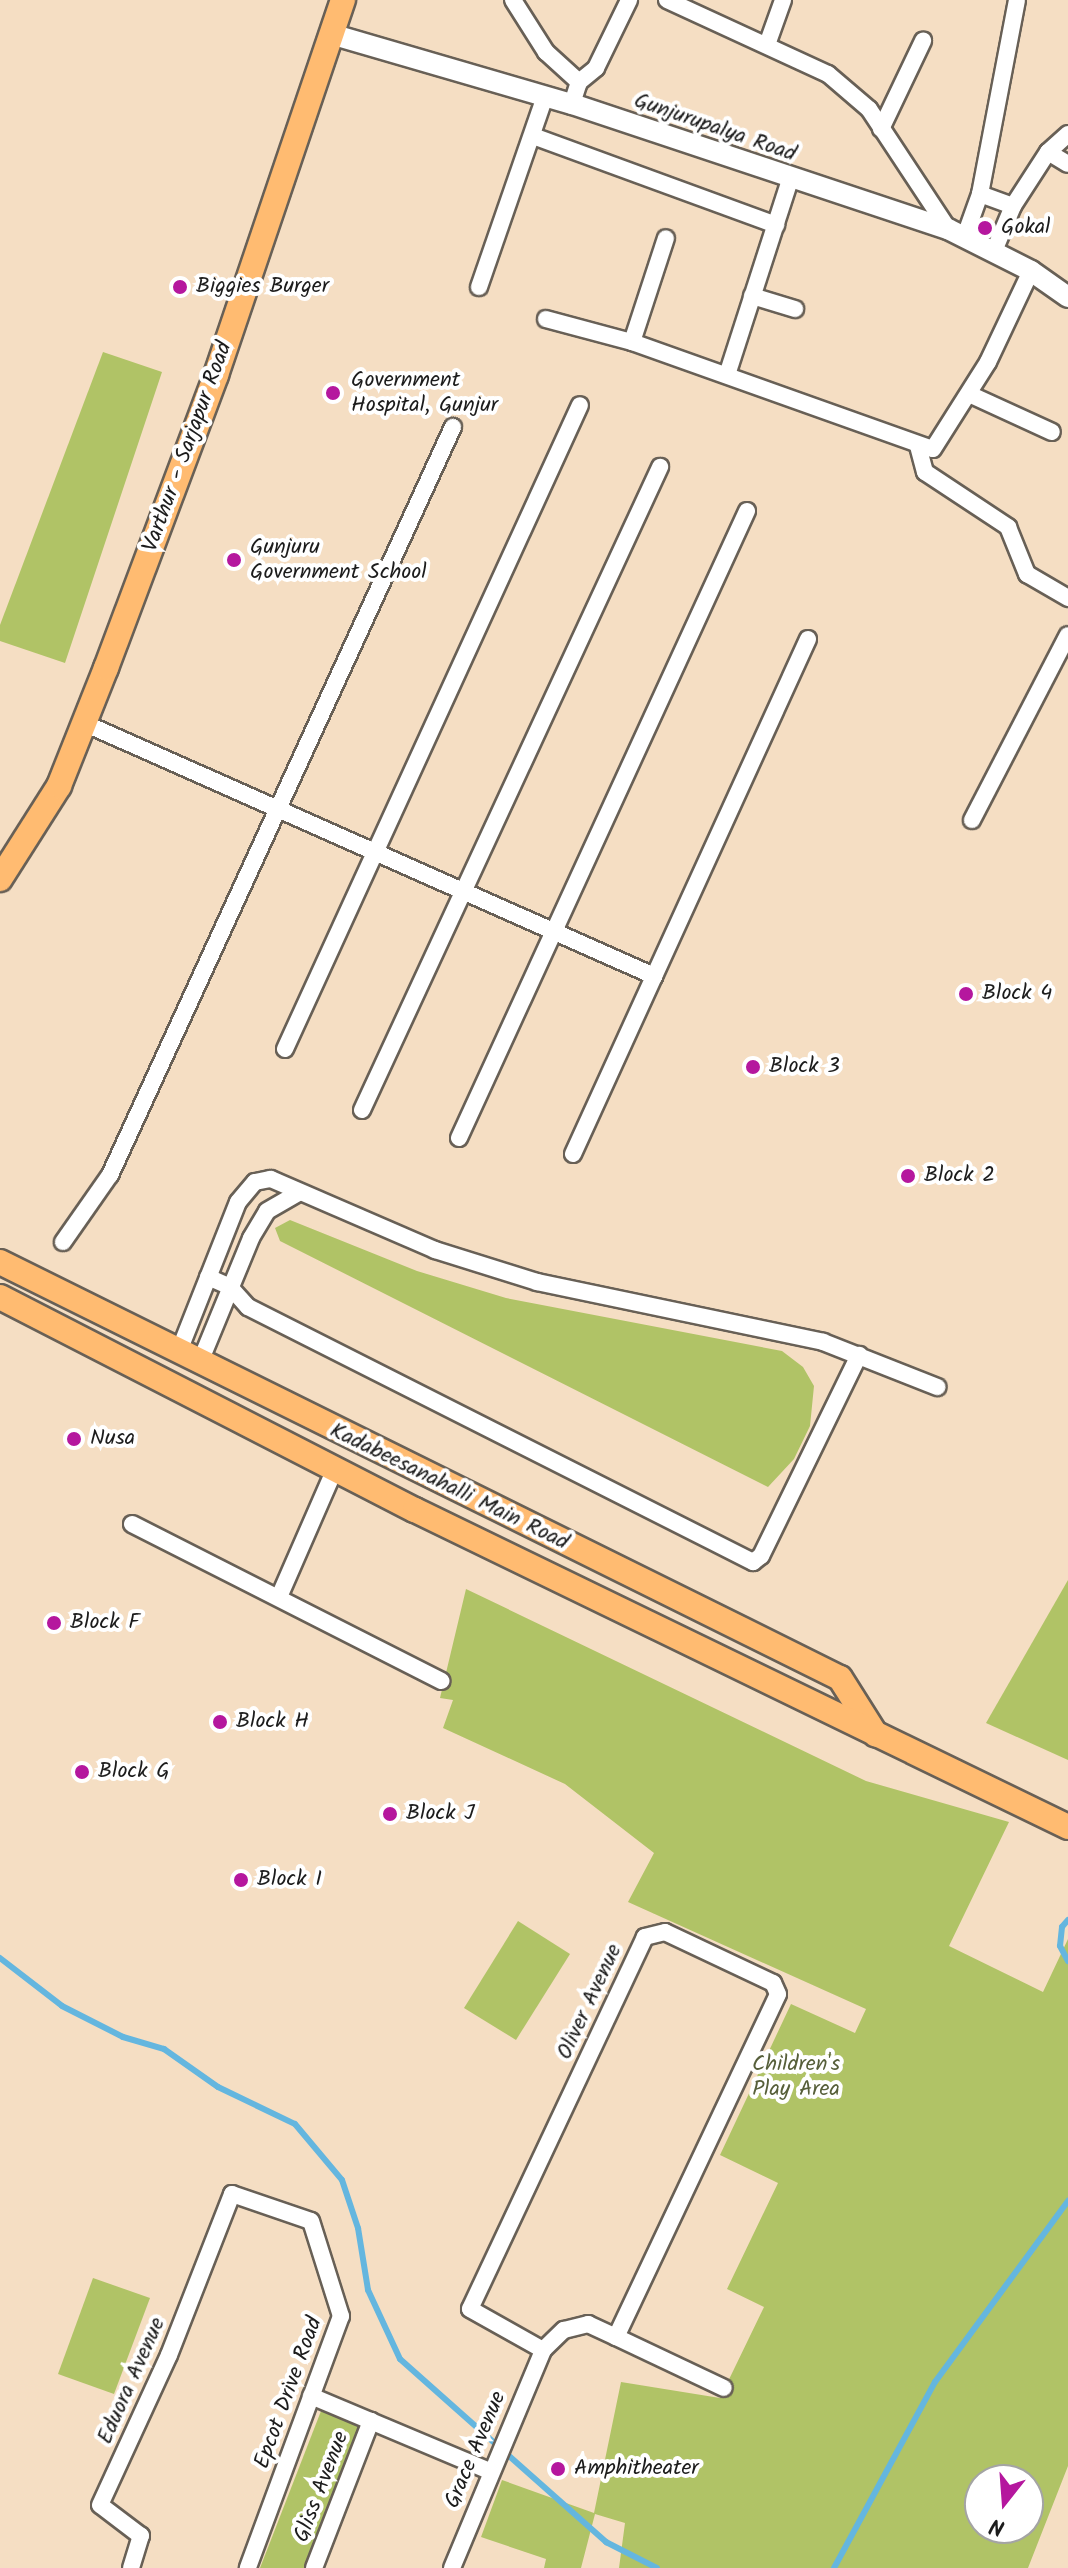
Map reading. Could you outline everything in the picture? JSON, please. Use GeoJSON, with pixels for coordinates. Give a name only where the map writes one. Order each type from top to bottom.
{"type":"FeatureCollection","features":[{"type":"Feature","properties":{"kind":"main road","name":"Varthur - Sarjapur Road"},"geometry":{"type":"LineString","coordinates":[[0,879],[48,808],[84,723],[216,375],[334,35],[343,0]]}},
{"type":"Feature","properties":{"kind":"main road","name":"Kadabeesanahalli Main Road"},"geometry":{"type":"LineString","coordinates":[[0,1262],[840,1678],[876,1735]]}},
{"type":"Feature","properties":{"kind":"main road","name":"Kadabeesanahalli Main Road"},"geometry":{"type":"LineString","coordinates":[[0,1297],[335,1469],[876,1735],[1062,1822]]}},
{"type":"Feature","properties":{"kind":"street"},"geometry":{"type":"LineString","coordinates":[[513,0],[546,52],[579,82]]}},
{"type":"Feature","properties":{"kind":"street"},"geometry":{"type":"LineString","coordinates":[[572,104],[579,82],[596,68],[629,0]]}},
{"type":"Feature","properties":{"kind":"street"},"geometry":{"type":"LineString","coordinates":[[667,0],[768,42],[828,74],[869,109],[956,232],[980,194],[1017,0]]}},
{"type":"Feature","properties":{"kind":"street"},"geometry":{"type":"LineString","coordinates":[[768,42],[783,0]]}},
{"type":"Feature","properties":{"kind":"street","name":"Gunjurupalya Road"},"geometry":{"type":"LineString","coordinates":[[334,35],[572,104],[790,180],[956,232],[1031,271],[1068,297]]}},
{"type":"Feature","properties":{"kind":"street"},"geometry":{"type":"LineString","coordinates":[[881,129],[923,41]]}},
{"type":"Feature","properties":{"kind":"street"},"geometry":{"type":"LineString","coordinates":[[479,287],[545,96]]}},
{"type":"Feature","properties":{"kind":"street"},"geometry":{"type":"LineString","coordinates":[[994,251],[1013,206],[1048,152],[1068,134]]}},
{"type":"Feature","properties":{"kind":"street"},"geometry":{"type":"LineString","coordinates":[[533,136],[776,225]]}},
{"type":"Feature","properties":{"kind":"street"},"geometry":{"type":"LineString","coordinates":[[1048,152],[1068,164]]}},
{"type":"Feature","properties":{"kind":"street"},"geometry":{"type":"LineString","coordinates":[[727,375],[790,180]]}},
{"type":"Feature","properties":{"kind":"street"},"geometry":{"type":"LineString","coordinates":[[980,194],[1013,206]]}},
{"type":"Feature","properties":{"kind":"street"},"geometry":{"type":"LineString","coordinates":[[632,342],[666,238]]}},
{"type":"Feature","properties":{"kind":"street"},"geometry":{"type":"LineString","coordinates":[[546,319],[632,342],[933,449],[969,394],[1031,271]]}},
{"type":"Feature","properties":{"kind":"street"},"geometry":{"type":"LineString","coordinates":[[752,296],[795,309]]}},
{"type":"Feature","properties":{"kind":"street"},"geometry":{"type":"LineString","coordinates":[[969,394],[1052,432]]}},
{"type":"Feature","properties":{"kind":"street"},"geometry":{"type":"LineString","coordinates":[[285,1049],[378,853],[580,405]]}},
{"type":"Feature","properties":{"kind":"street"},"geometry":{"type":"LineString","coordinates":[[63,1242],[110,1175],[453,427]]}},
{"type":"Feature","properties":{"kind":"street"},"geometry":{"type":"LineString","coordinates":[[918,446],[925,472],[1008,527],[1027,574],[1068,598]]}},
{"type":"Feature","properties":{"kind":"street"},"geometry":{"type":"LineString","coordinates":[[362,1110],[660,467]]}},
{"type":"Feature","properties":{"kind":"street"},"geometry":{"type":"LineString","coordinates":[[459,1138],[747,511]]}},
{"type":"Feature","properties":{"kind":"street"},"geometry":{"type":"LineString","coordinates":[[972,820],[1068,635]]}},
{"type":"Feature","properties":{"kind":"street"},"geometry":{"type":"LineString","coordinates":[[573,1154],[808,639]]}},
{"type":"Feature","properties":{"kind":"street"},"geometry":{"type":"LineString","coordinates":[[84,723],[654,976]]}},
{"type":"Feature","properties":{"kind":"street"},"geometry":{"type":"LineString","coordinates":[[190,1356],[208,1277],[238,1202],[255,1182],[271,1179],[435,1250],[537,1282],[823,1342],[937,1387]]}},
{"type":"Feature","properties":{"kind":"street"},"geometry":{"type":"LineString","coordinates":[[190,1356],[230,1287],[267,1211],[298,1193]]}},
{"type":"Feature","properties":{"kind":"street"},"geometry":{"type":"LineString","coordinates":[[208,1277],[230,1287],[262,1315],[753,1562],[761,1556],[859,1355]]}},
{"type":"Feature","properties":{"kind":"street"},"geometry":{"type":"LineString","coordinates":[[279,1597],[335,1469]]}},
{"type":"Feature","properties":{"kind":"street"},"geometry":{"type":"LineString","coordinates":[[132,1524],[441,1681]]}},
{"type":"Feature","properties":{"kind":"street","name":"Oliver Avenue"},"geometry":{"type":"LineString","coordinates":[[543,2350],[470,2309],[645,1937],[665,1932],[773,1983],[778,1994],[616,2337]]}},
{"type":"Feature","properties":{"kind":"street","name":"Epcot Drive Road"},"geometry":{"type":"LineString","coordinates":[[232,2194],[311,2221],[341,2316],[248,2568]]}},
{"type":"Feature","properties":{"kind":"street","name":"Eduora Avenue"},"geometry":{"type":"LineString","coordinates":[[131,2568],[141,2536],[100,2505],[169,2355],[232,2194]]}},
{"type":"Feature","properties":{"kind":"street"},"geometry":{"type":"LineString","coordinates":[[543,2350],[564,2330],[588,2324],[724,2388]]}},
{"type":"Feature","properties":{"kind":"street","name":"Grace Avenue"},"geometry":{"type":"LineString","coordinates":[[452,2568],[489,2471],[543,2350]]}},
{"type":"Feature","properties":{"kind":"street"},"geometry":{"type":"LineString","coordinates":[[311,2396],[489,2471]]}},
{"type":"Feature","properties":{"kind":"street","name":"Gliss Avenue"},"geometry":{"type":"LineString","coordinates":[[314,2568],[371,2421]]}},
{"type":"Feature","properties":{"kind":"green space"},"geometry":{"type":"Polygon","coordinates":[[[103,352],[162,372],[65,663],[0,641],[0,625],[103,352]]]}},
{"type":"Feature","properties":{"kind":"green space"},"geometry":{"type":"Polygon","coordinates":[[[290,1220],[417,1271],[506,1298],[782,1351],[803,1367],[814,1386],[810,1426],[794,1459],[768,1487],[280,1241],[275,1228],[290,1220]]]}},
{"type":"Feature","properties":{"kind":"green space"},"geometry":{"type":"Polygon","coordinates":[[[1068,1580],[1068,1760],[986,1723],[1068,1580]]]}},
{"type":"Feature","properties":{"kind":"green space","name":"Children's Play Area"},"geometry":{"type":"Polygon","coordinates":[[[466,1589],[866,1781],[1009,1822],[949,1946],[1043,1992],[1068,1939],[1068,2466],[1044,2527],[1044,2464],[964,2464],[964,2544],[1037,2544],[1028,2568],[619,2568],[625,2523],[595,2514],[581,2568],[544,2568],[546,2559],[481,2537],[502,2480],[594,2513],[621,2382],[720,2398],[764,2307],[727,2289],[778,2183],[720,2155],[791,2004],[855,2033],[866,2009],[628,1902],[654,1853],[565,1784],[443,1728],[453,1700],[440,1698],[466,1589]]]}},
{"type":"Feature","properties":{"kind":"green space"},"geometry":{"type":"Polygon","coordinates":[[[518,1921],[570,1954],[516,2040],[464,2008],[518,1921]]]}},
{"type":"Feature","properties":{"kind":"green space"},"geometry":{"type":"Polygon","coordinates":[[[93,2278],[150,2298],[114,2394],[58,2374],[93,2278]]]}},
{"type":"Feature","properties":{"kind":"green space"},"geometry":{"type":"Polygon","coordinates":[[[321,2411],[359,2426],[304,2568],[260,2568],[321,2411]]]}},
{"type":"Feature","properties":{"kind":"waterway"},"geometry":{"type":"LineString","coordinates":[[1068,1920],[1062,1927],[1060,1946],[1068,1961]]}},
{"type":"Feature","properties":{"kind":"waterway"},"geometry":{"type":"LineString","coordinates":[[0,1958],[62,2006],[123,2037],[164,2049],[218,2087],[295,2124],[342,2180],[358,2228],[368,2290],[400,2359],[606,2542],[657,2568]]}},
{"type":"Feature","properties":{"kind":"waterway"},"geometry":{"type":"LineString","coordinates":[[834,2568],[935,2382],[1068,2201]]}},
{"type":"Feature","properties":{"kind":"place","name":"Gokal"},"geometry":{"type":"Point","coordinates":[985,228]}},
{"type":"Feature","properties":{"kind":"place","name":"Biggies Burger"},"geometry":{"type":"Point","coordinates":[180,287]}},
{"type":"Feature","properties":{"kind":"place","name":"Government Hospital, Gunjur"},"geometry":{"type":"Point","coordinates":[333,393]}},
{"type":"Feature","properties":{"kind":"place","name":"Gunjuru Government School"},"geometry":{"type":"Point","coordinates":[234,560]}},
{"type":"Feature","properties":{"kind":"place","name":"Block 4"},"geometry":{"type":"Point","coordinates":[966,994]}},
{"type":"Feature","properties":{"kind":"place","name":"Block 3"},"geometry":{"type":"Point","coordinates":[753,1067]}},
{"type":"Feature","properties":{"kind":"place","name":"Block 2"},"geometry":{"type":"Point","coordinates":[908,1176]}},
{"type":"Feature","properties":{"kind":"place","name":"Nusa"},"geometry":{"type":"Point","coordinates":[74,1439]}},
{"type":"Feature","properties":{"kind":"place","name":"Block F"},"geometry":{"type":"Point","coordinates":[54,1623]}},
{"type":"Feature","properties":{"kind":"place","name":"Block H"},"geometry":{"type":"Point","coordinates":[220,1722]}},
{"type":"Feature","properties":{"kind":"place","name":"Block G"},"geometry":{"type":"Point","coordinates":[82,1772]}},
{"type":"Feature","properties":{"kind":"place","name":"Block J"},"geometry":{"type":"Point","coordinates":[390,1814]}},
{"type":"Feature","properties":{"kind":"place","name":"Block I"},"geometry":{"type":"Point","coordinates":[241,1880]}},
{"type":"Feature","properties":{"kind":"place","name":"Amphitheater"},"geometry":{"type":"Point","coordinates":[558,2469]}}]}
